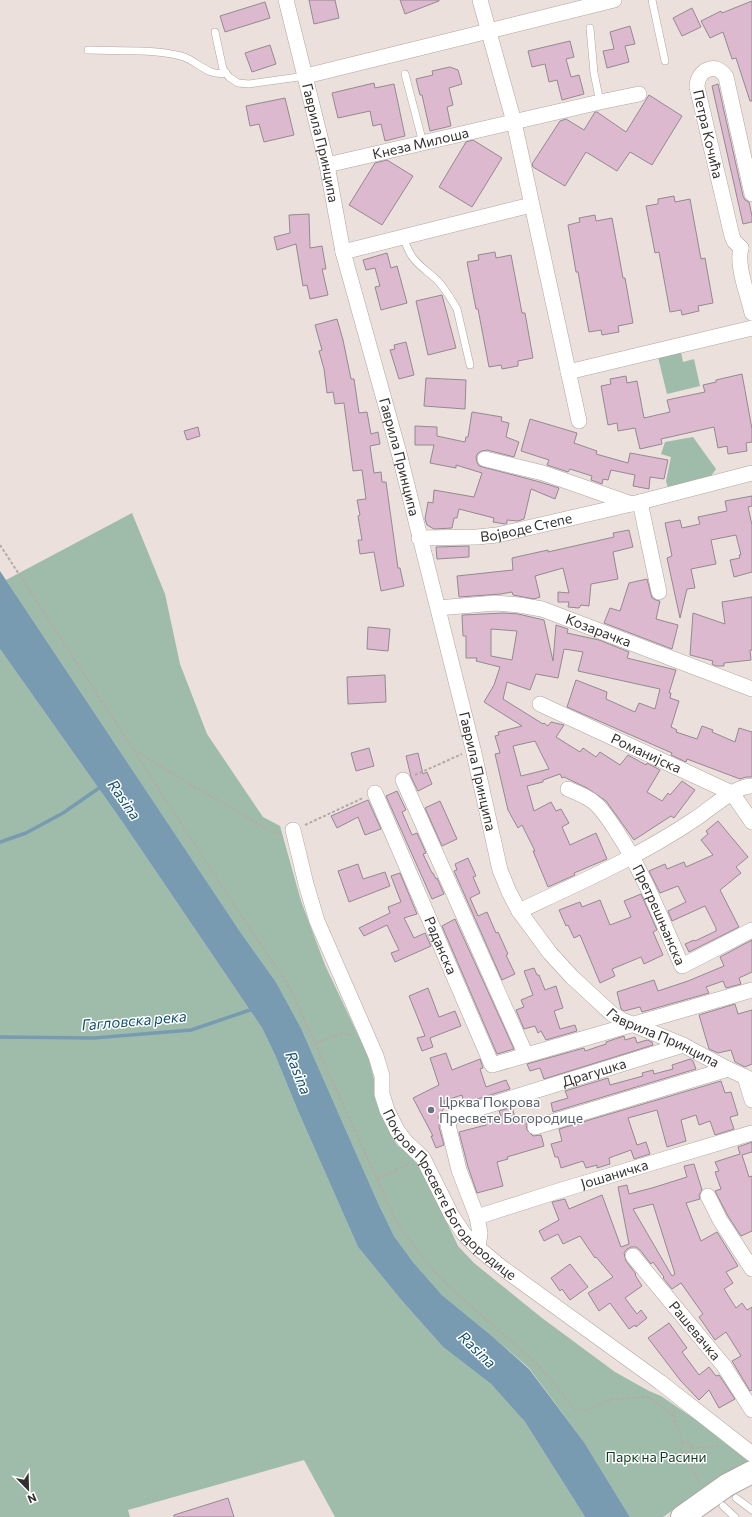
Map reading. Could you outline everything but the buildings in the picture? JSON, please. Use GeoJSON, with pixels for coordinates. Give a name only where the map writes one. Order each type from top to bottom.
{"type":"FeatureCollection","features":[{"type":"Feature","properties":{"kind":"main road"},"geometry":{"type":"LineString","coordinates":[[682,1517],[724,1504],[727,1485],[752,1472]]}},
{"type":"Feature","properties":{"kind":"street","name":"Гаврила Принципа"},"geometry":{"type":"LineString","coordinates":[[286,0],[327,165],[343,252],[399,453],[419,538],[438,608],[500,870],[509,892],[519,911],[550,952],[572,977],[612,1014],[622,1020],[683,1045],[748,1079]]}},
{"type":"Feature","properties":{"kind":"street"},"geometry":{"type":"LineString","coordinates":[[480,0],[490,30],[514,122],[579,421]]}},
{"type":"Feature","properties":{"kind":"street"},"geometry":{"type":"LineString","coordinates":[[306,76],[614,0]]}},
{"type":"Feature","properties":{"kind":"street","name":"Петра Кочића"},"geometry":{"type":"LineString","coordinates":[[752,194],[726,77],[720,71],[708,69],[698,78],[697,87],[732,236],[734,241],[746,244],[739,254],[752,313]]}},
{"type":"Feature","properties":{"kind":"street","name":"Кнеза Милоша"},"geometry":{"type":"LineString","coordinates":[[327,165],[639,94]]}},
{"type":"Feature","properties":{"kind":"street"},"geometry":{"type":"LineString","coordinates":[[343,252],[531,205]]}},
{"type":"Feature","properties":{"kind":"street"},"geometry":{"type":"LineString","coordinates":[[568,372],[752,328]]}},
{"type":"Feature","properties":{"kind":"street"},"geometry":{"type":"LineString","coordinates":[[485,458],[543,473],[636,503],[659,592]]}},
{"type":"Feature","properties":{"kind":"street","name":"Војводе Степе"},"geometry":{"type":"LineString","coordinates":[[419,538],[477,537],[497,534],[636,503],[752,473]]}},
{"type":"Feature","properties":{"kind":"street","name":"Козарачка"},"geometry":{"type":"LineString","coordinates":[[438,608],[494,603],[542,609],[752,689]]}},
{"type":"Feature","properties":{"kind":"street","name":"Романијска"},"geometry":{"type":"LineString","coordinates":[[540,704],[732,793]]}},
{"type":"Feature","properties":{"kind":"street"},"geometry":{"type":"LineString","coordinates":[[403,780],[526,1056]]}},
{"type":"Feature","properties":{"kind":"street"},"geometry":{"type":"LineString","coordinates":[[752,786],[748,786],[732,793],[752,822]]}},
{"type":"Feature","properties":{"kind":"street","name":"Претрешњанска"},"geometry":{"type":"LineString","coordinates":[[568,789],[583,795],[597,805],[609,820],[633,857],[682,966],[752,930]]}},
{"type":"Feature","properties":{"kind":"street","name":"Раданска"},"geometry":{"type":"LineString","coordinates":[[375,793],[492,1065],[752,990]]}},
{"type":"Feature","properties":{"kind":"street","name":"Претрешњанска"},"geometry":{"type":"LineString","coordinates":[[519,911],[633,857],[670,836],[732,793]]}},
{"type":"Feature","properties":{"kind":"street","name":"Покров Пресвете Богодородице"},"geometry":{"type":"LineString","coordinates":[[293,830],[306,884],[317,921],[376,1056],[382,1076],[382,1094],[387,1110],[397,1130],[405,1141],[423,1158],[452,1216],[464,1234],[501,1267],[677,1394],[752,1454]]}},
{"type":"Feature","properties":{"kind":"street","name":"Драгушка"},"geometry":{"type":"LineString","coordinates":[[478,1248],[480,1233],[477,1217],[459,1170],[448,1125],[451,1118],[683,1045]]}},
{"type":"Feature","properties":{"kind":"street"},"geometry":{"type":"LineString","coordinates":[[535,1127],[728,1069]]}},
{"type":"Feature","properties":{"kind":"street"},"geometry":{"type":"LineString","coordinates":[[748,1079],[752,1100]]}},
{"type":"Feature","properties":{"kind":"street","name":"Јошаничка"},"geometry":{"type":"LineString","coordinates":[[477,1217],[752,1133]]}},
{"type":"Feature","properties":{"kind":"street"},"geometry":{"type":"LineString","coordinates":[[708,1196],[720,1220],[752,1269]]}},
{"type":"Feature","properties":{"kind":"street","name":"Рашевачка"},"geometry":{"type":"LineString","coordinates":[[633,1256],[724,1366],[752,1410]]}},
{"type":"Feature","properties":{"kind":"lane"},"geometry":{"type":"LineString","coordinates":[[652,0],[665,62]]}},
{"type":"Feature","properties":{"kind":"lane"},"geometry":{"type":"LineString","coordinates":[[590,28],[594,73],[600,102]]}},
{"type":"Feature","properties":{"kind":"lane"},"geometry":{"type":"LineString","coordinates":[[215,32],[221,65],[226,74],[233,80],[243,84],[306,76]]}},
{"type":"Feature","properties":{"kind":"lane"},"geometry":{"type":"LineString","coordinates":[[88,50],[168,53],[183,56],[215,74],[226,74]]}},
{"type":"Feature","properties":{"kind":"lane"},"geometry":{"type":"LineString","coordinates":[[405,74],[423,143]]}},
{"type":"Feature","properties":{"kind":"lane"},"geometry":{"type":"LineString","coordinates":[[403,236],[410,254],[416,262],[438,281],[457,309],[470,365]]}},
{"type":"Feature","properties":{"kind":"path"},"geometry":{"type":"LineString","coordinates":[[0,545],[244,920],[286,981],[402,1230],[431,1268],[457,1294],[536,1363],[558,1388],[571,1406],[578,1410],[588,1410],[612,1399],[649,1397],[674,1416]]}},
{"type":"Feature","properties":{"kind":"path"},"geometry":{"type":"LineString","coordinates":[[133,749],[276,834],[287,833],[293,830]]}},
{"type":"Feature","properties":{"kind":"path"},"geometry":{"type":"LineString","coordinates":[[316,1044],[343,1033],[350,1034],[355,1038]]}},
{"type":"Feature","properties":{"kind":"path"},"geometry":{"type":"LineString","coordinates":[[377,1179],[423,1158]]}},
{"type":"Feature","properties":{"kind":"path"},"geometry":{"type":"LineString","coordinates":[[677,1394],[674,1416],[683,1443],[680,1450],[687,1453],[724,1504]]}},
{"type":"Feature","properties":{"kind":"path"},"geometry":{"type":"LineString","coordinates":[[683,1443],[688,1443],[691,1448]]}},
{"type":"Feature","properties":{"kind":"path"},"geometry":{"type":"LineString","coordinates":[[687,1453],[691,1448],[741,1444]]}},
{"type":"Feature","properties":{"kind":"green space"},"geometry":{"type":"Polygon","coordinates":[[[681,352],[683,362],[694,359],[700,386],[667,394],[658,357],[681,352]]]}},
{"type":"Feature","properties":{"kind":"green space"},"geometry":{"type":"Polygon","coordinates":[[[693,437],[716,469],[708,480],[668,488],[666,481],[671,457],[661,454],[665,442],[693,437]]]}},
{"type":"Feature","properties":{"kind":"green space","name":"Парк на Расини"},"geometry":{"type":"Polygon","coordinates":[[[132,513],[165,594],[180,664],[207,734],[263,817],[280,826],[301,901],[325,965],[368,1056],[374,1079],[375,1099],[379,1109],[393,1139],[398,1146],[406,1151],[418,1165],[458,1246],[474,1263],[542,1318],[615,1372],[661,1396],[702,1424],[748,1461],[697,1493],[663,1517],[630,1517],[584,1442],[529,1368],[442,1295],[413,1262],[394,1236],[301,1028],[276,982],[241,933],[6,580],[132,513]]]}},
{"type":"Feature","properties":{"kind":"green space"},"geometry":{"type":"Polygon","coordinates":[[[0,649],[121,820],[262,1028],[358,1247],[403,1302],[443,1347],[491,1384],[525,1422],[585,1517],[335,1517],[304,1460],[128,1510],[130,1517],[0,1517],[0,649]]]}},
{"type":"Feature","properties":{"kind":"water","name":"Rasina"},"geometry":{"type":"Polygon","coordinates":[[[0,571],[241,933],[276,982],[301,1028],[394,1236],[413,1262],[442,1295],[529,1369],[584,1442],[630,1517],[585,1517],[525,1422],[491,1384],[443,1347],[403,1302],[358,1247],[262,1028],[121,820],[0,649],[0,571]]]}},
{"type":"Feature","properties":{"kind":"waterway","name":"Rasina"},"geometry":{"type":"LineString","coordinates":[[0,842],[26,833],[63,813],[102,786]]}},
{"type":"Feature","properties":{"kind":"waterway","name":"Гагловска река"},"geometry":{"type":"LineString","coordinates":[[0,1037],[94,1038],[191,1030],[253,1009]]}},
{"type":"Feature","properties":{"kind":"place","name":"Црква Покрова Пресвете Богородице"},"geometry":{"type":"Point","coordinates":[431,1110]}}]}
